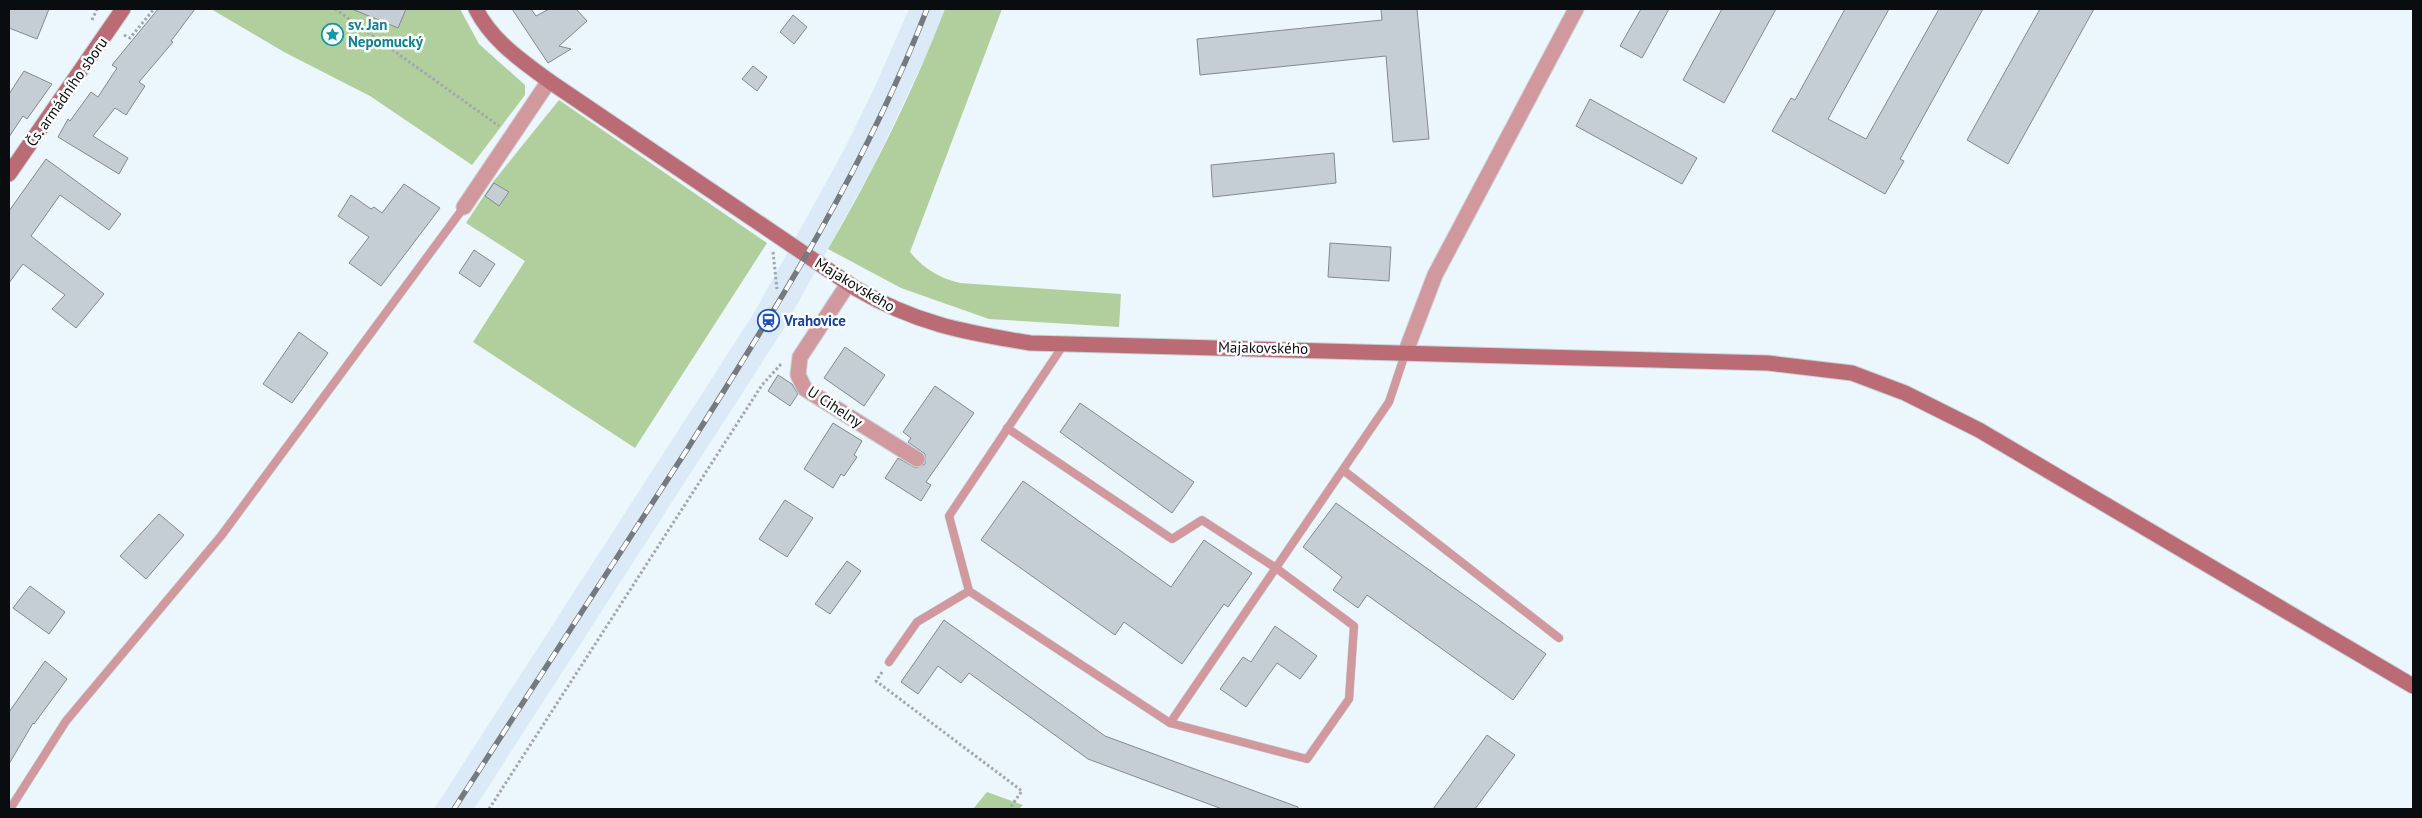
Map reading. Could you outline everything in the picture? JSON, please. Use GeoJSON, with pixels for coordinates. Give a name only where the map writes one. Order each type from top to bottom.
{"type":"FeatureCollection","features":[{"type":"Feature","properties":{"kind":"street","name":"Čs. armádního sboru"},"geometry":{"type":"LineString","coordinates":[[9,174],[123,9]]}},
{"type":"Feature","properties":{"kind":"street","name":"Majakovského"},"geometry":{"type":"LineString","coordinates":[[476,9],[489,31],[506,48],[549,81],[848,284],[907,315],[937,325],[1030,343],[1406,351],[1768,363],[1822,368],[1861,376],[1922,400],[1979,430],[2413,686]]}},
{"type":"Feature","properties":{"kind":"street"},"geometry":{"type":"LineString","coordinates":[[1406,351],[1435,275],[1576,9]]}},
{"type":"Feature","properties":{"kind":"street"},"geometry":{"type":"LineString","coordinates":[[464,207],[549,81]]}},
{"type":"Feature","properties":{"kind":"street"},"geometry":{"type":"LineString","coordinates":[[800,358],[848,284]]}},
{"type":"Feature","properties":{"kind":"street","name":"U Cihelny"},"geometry":{"type":"LineString","coordinates":[[800,358],[798,375],[805,389],[917,459]]}},
{"type":"Feature","properties":{"kind":"lane"},"geometry":{"type":"LineString","coordinates":[[10,809],[66,721],[221,536],[464,207]]}},
{"type":"Feature","properties":{"kind":"lane"},"geometry":{"type":"LineString","coordinates":[[1008,428],[1172,539],[1202,520],[1276,568],[1354,626],[1349,699],[1307,759],[1170,723],[969,591],[949,516],[1064,344]]}},
{"type":"Feature","properties":{"kind":"lane"},"geometry":{"type":"LineString","coordinates":[[1170,723],[1389,402],[1406,351]]}},
{"type":"Feature","properties":{"kind":"lane"},"geometry":{"type":"LineString","coordinates":[[1343,470],[1559,638]]}},
{"type":"Feature","properties":{"kind":"lane"},"geometry":{"type":"LineString","coordinates":[[890,662],[917,622],[969,591]]}},
{"type":"Feature","properties":{"kind":"path"},"geometry":{"type":"LineString","coordinates":[[93,17],[97,9]]}},
{"type":"Feature","properties":{"kind":"path"},"geometry":{"type":"LineString","coordinates":[[335,9],[512,135]]}},
{"type":"Feature","properties":{"kind":"path"},"geometry":{"type":"LineString","coordinates":[[771,232],[777,289]]}},
{"type":"Feature","properties":{"kind":"path"},"geometry":{"type":"LineString","coordinates":[[489,809],[762,385],[786,359],[800,358]]}},
{"type":"Feature","properties":{"kind":"path"},"geometry":{"type":"LineString","coordinates":[[890,662],[876,680],[1022,791],[1009,809]]}},
{"type":"Feature","properties":{"kind":"shaded area"},"geometry":{"type":"Polygon","coordinates":[[[909,9],[945,9],[931,45],[874,165],[783,330],[474,809],[434,809],[754,313],[844,150],[873,91],[909,9]]]}},
{"type":"Feature","properties":{"kind":"green space"},"geometry":{"type":"Polygon","coordinates":[[[211,9],[460,9],[479,44],[525,85],[525,95],[472,165],[370,96],[284,52],[211,9]]]}},
{"type":"Feature","properties":{"kind":"green space"},"geometry":{"type":"Polygon","coordinates":[[[945,9],[1002,9],[910,252],[932,272],[960,283],[1121,294],[1119,327],[989,319],[901,288],[828,249],[861,191],[891,131],[920,71],[945,9]]]}},
{"type":"Feature","properties":{"kind":"green space"},"geometry":{"type":"Polygon","coordinates":[[[559,100],[767,243],[635,448],[473,342],[525,261],[466,223],[493,182],[559,100]]]}},
{"type":"Feature","properties":{"kind":"green space"},"geometry":{"type":"Polygon","coordinates":[[[987,792],[1023,805],[1019,809],[973,809],[987,792]]]}},
{"type":"Feature","properties":{"kind":"building"},"geometry":{"type":"Polygon","coordinates":[[[9,9],[49,9],[37,39],[9,28],[9,9]]]}},
{"type":"Feature","properties":{"kind":"building"},"geometry":{"type":"Polygon","coordinates":[[[158,9],[195,9],[171,41],[173,42],[139,82],[145,86],[126,115],[115,108],[93,136],[128,158],[119,174],[58,137],[68,119],[70,121],[91,92],[98,97],[117,68],[112,65],[158,9]]]}},
{"type":"Feature","properties":{"kind":"building"},"geometry":{"type":"Polygon","coordinates":[[[352,9],[406,9],[398,28],[352,9]]]}},
{"type":"Feature","properties":{"kind":"building"},"geometry":{"type":"Polygon","coordinates":[[[512,9],[531,9],[536,16],[549,9],[576,9],[587,21],[559,46],[571,49],[548,63],[512,9]]]}},
{"type":"Feature","properties":{"kind":"building"},"geometry":{"type":"Polygon","coordinates":[[[1381,9],[1417,9],[1429,139],[1393,142],[1386,56],[1200,75],[1197,39],[1382,20],[1381,9]]]}},
{"type":"Feature","properties":{"kind":"building"},"geometry":{"type":"Polygon","coordinates":[[[1641,9],[1669,9],[1642,58],[1620,46],[1641,9]]]}},
{"type":"Feature","properties":{"kind":"building"},"geometry":{"type":"Polygon","coordinates":[[[1722,9],[1776,9],[1724,103],[1683,80],[1722,9]]]}},
{"type":"Feature","properties":{"kind":"building"},"geometry":{"type":"Polygon","coordinates":[[[1845,9],[1889,9],[1828,119],[1866,139],[1939,9],[1983,9],[1900,159],[1904,161],[1885,194],[1772,131],[1791,98],[1795,100],[1845,9]]]}},
{"type":"Feature","properties":{"kind":"building"},"geometry":{"type":"Polygon","coordinates":[[[2040,9],[2094,9],[2008,164],[1967,140],[2040,9]]]}},
{"type":"Feature","properties":{"kind":"building"},"geometry":{"type":"Polygon","coordinates":[[[793,15],[807,27],[794,44],[780,32],[793,15]]]}},
{"type":"Feature","properties":{"kind":"building"},"geometry":{"type":"Polygon","coordinates":[[[753,66],[767,77],[757,91],[742,79],[753,66]]]}},
{"type":"Feature","properties":{"kind":"building"},"geometry":{"type":"Polygon","coordinates":[[[24,71],[52,84],[27,119],[23,116],[9,137],[9,94],[24,71]]]}},
{"type":"Feature","properties":{"kind":"building"},"geometry":{"type":"Polygon","coordinates":[[[1590,99],[1697,158],[1682,184],[1576,126],[1590,99]]]}},
{"type":"Feature","properties":{"kind":"building"},"geometry":{"type":"Polygon","coordinates":[[[1334,153],[1336,183],[1213,197],[1211,165],[1334,153]]]}},
{"type":"Feature","properties":{"kind":"building"},"geometry":{"type":"Polygon","coordinates":[[[46,159],[121,214],[109,230],[60,195],[31,236],[104,294],[76,328],[52,309],[65,295],[23,264],[9,283],[9,211],[46,159]]]}},
{"type":"Feature","properties":{"kind":"building"},"geometry":{"type":"Polygon","coordinates":[[[494,183],[509,192],[499,206],[485,196],[494,183]]]}},
{"type":"Feature","properties":{"kind":"building"},"geometry":{"type":"Polygon","coordinates":[[[404,184],[440,208],[381,286],[349,263],[369,237],[338,216],[351,195],[371,209],[374,207],[382,213],[404,184]]]}},
{"type":"Feature","properties":{"kind":"building"},"geometry":{"type":"Polygon","coordinates":[[[1330,243],[1391,247],[1389,281],[1328,277],[1330,243]]]}},
{"type":"Feature","properties":{"kind":"building"},"geometry":{"type":"Polygon","coordinates":[[[474,250],[495,264],[480,287],[459,273],[474,250]]]}},
{"type":"Feature","properties":{"kind":"building"},"geometry":{"type":"Polygon","coordinates":[[[299,332],[328,353],[292,403],[263,384],[299,332]]]}},
{"type":"Feature","properties":{"kind":"building"},"geometry":{"type":"Polygon","coordinates":[[[845,347],[885,375],[864,406],[824,378],[845,347]]]}},
{"type":"Feature","properties":{"kind":"building"},"geometry":{"type":"Polygon","coordinates":[[[778,375],[792,384],[798,394],[790,406],[768,391],[778,375]]]}},
{"type":"Feature","properties":{"kind":"building"},"geometry":{"type":"Polygon","coordinates":[[[935,386],[974,413],[926,482],[931,485],[921,501],[885,478],[898,458],[916,468],[925,464],[925,454],[908,442],[911,438],[903,432],[935,386]]]}},
{"type":"Feature","properties":{"kind":"building"},"geometry":{"type":"Polygon","coordinates":[[[1080,403],[1194,482],[1172,513],[1060,432],[1080,403]]]}},
{"type":"Feature","properties":{"kind":"building"},"geometry":{"type":"Polygon","coordinates":[[[833,423],[862,441],[854,455],[857,457],[844,476],[841,474],[833,488],[804,469],[833,423]]]}},
{"type":"Feature","properties":{"kind":"building"},"geometry":{"type":"Polygon","coordinates":[[[1023,481],[1171,587],[1204,540],[1252,573],[1228,607],[1224,604],[1182,664],[1124,622],[1115,635],[981,540],[1023,481]]]}},
{"type":"Feature","properties":{"kind":"building"},"geometry":{"type":"Polygon","coordinates":[[[785,500],[813,518],[787,557],[759,539],[785,500]]]}},
{"type":"Feature","properties":{"kind":"building"},"geometry":{"type":"Polygon","coordinates":[[[1336,503],[1546,654],[1513,700],[1367,595],[1358,608],[1333,590],[1342,577],[1303,547],[1336,503]]]}},
{"type":"Feature","properties":{"kind":"building"},"geometry":{"type":"Polygon","coordinates":[[[159,514],[184,535],[146,579],[120,556],[159,514]]]}},
{"type":"Feature","properties":{"kind":"building"},"geometry":{"type":"Polygon","coordinates":[[[847,561],[861,571],[830,614],[815,604],[847,561]]]}},
{"type":"Feature","properties":{"kind":"building"},"geometry":{"type":"Polygon","coordinates":[[[30,586],[65,612],[49,634],[13,608],[30,586]]]}},
{"type":"Feature","properties":{"kind":"building"},"geometry":{"type":"Polygon","coordinates":[[[944,620],[1105,736],[1298,807],[1298,809],[1222,809],[1088,759],[969,673],[961,683],[938,666],[918,694],[901,682],[944,620]]]}},
{"type":"Feature","properties":{"kind":"building"},"geometry":{"type":"Polygon","coordinates":[[[1275,626],[1317,656],[1300,679],[1277,663],[1246,707],[1220,689],[1243,657],[1251,662],[1275,626]]]}},
{"type":"Feature","properties":{"kind":"building"},"geometry":{"type":"Polygon","coordinates":[[[45,661],[67,679],[33,723],[9,764],[9,712],[45,661]]]}},
{"type":"Feature","properties":{"kind":"building"},"geometry":{"type":"Polygon","coordinates":[[[1487,735],[1515,755],[1475,809],[1433,809],[1487,735]]]}},
{"type":"Feature","properties":{"kind":"railway"},"geometry":{"type":"LineString","coordinates":[[454,809],[688,448],[787,288],[877,124],[927,9]]}},
{"type":"Feature","properties":{"kind":"place","name":"sv. Jan Nepomucký"},"geometry":{"type":"Point","coordinates":[332,34]}},
{"type":"Feature","properties":{"kind":"place","name":"Vrahovice"},"geometry":{"type":"Point","coordinates":[768,321]}}]}
